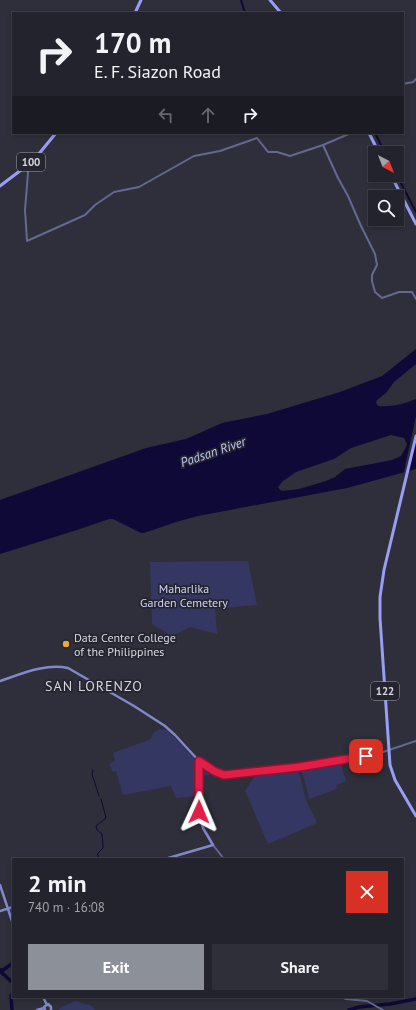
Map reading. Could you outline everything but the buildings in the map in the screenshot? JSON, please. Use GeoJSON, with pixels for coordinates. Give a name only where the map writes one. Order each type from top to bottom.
{"type":"FeatureCollection","features":[{"type":"Feature","properties":{"kind":"main road"},"geometry":{"type":"LineString","coordinates":[[135,12],[141,0]]}},
{"type":"Feature","properties":{"kind":"main road"},"geometry":{"type":"LineString","coordinates":[[270,0],[280,12]]}},
{"type":"Feature","properties":{"kind":"main road","name":"100"},"geometry":{"type":"LineString","coordinates":[[0,186],[39,155],[55,134]]}},
{"type":"Feature","properties":{"kind":"main road"},"geometry":{"type":"LineString","coordinates":[[370,134],[376,146]]}},
{"type":"Feature","properties":{"kind":"main road"},"geometry":{"type":"LineString","coordinates":[[395,182],[416,224]]}},
{"type":"Feature","properties":{"kind":"main road","name":"122"},"geometry":{"type":"LineString","coordinates":[[416,436],[383,578],[379,606],[389,751],[392,774],[416,816]]}},
{"type":"Feature","properties":{"kind":"main road"},"geometry":{"type":"LineString","coordinates":[[0,681],[41,668],[68,668],[134,706],[165,726],[175,735],[199,761],[200,816],[203,828],[213,845],[168,858]]}},
{"type":"Feature","properties":{"kind":"main road"},"geometry":{"type":"LineString","coordinates":[[0,885],[12,921]]}},
{"type":"Feature","properties":{"kind":"main road"},"geometry":{"type":"LineString","coordinates":[[0,911],[12,907]]}},
{"type":"Feature","properties":{"kind":"main road"},"geometry":{"type":"LineString","coordinates":[[37,1010],[44,1009],[46,1005],[43,998]]}},
{"type":"Feature","properties":{"kind":"main road"},"geometry":{"type":"LineString","coordinates":[[46,1005],[51,1006],[51,1010]]}},
{"type":"Feature","properties":{"kind":"street"},"geometry":{"type":"LineString","coordinates":[[404,84],[413,82],[416,78]]}},
{"type":"Feature","properties":{"kind":"street"},"geometry":{"type":"LineString","coordinates":[[27,166],[25,210],[27,241],[85,215],[95,205],[114,192],[139,187],[194,156],[220,151],[257,138],[268,152],[280,152],[287,156],[323,145],[349,134]]}},
{"type":"Feature","properties":{"kind":"street"},"geometry":{"type":"LineString","coordinates":[[323,145],[375,254],[377,265],[372,275],[372,281],[376,292],[382,298],[399,292],[412,292],[416,299]]}},
{"type":"Feature","properties":{"kind":"street"},"geometry":{"type":"LineString","coordinates":[[199,761],[214,771],[224,775],[299,767],[374,754],[389,751],[416,741]]}},
{"type":"Feature","properties":{"kind":"street"},"geometry":{"type":"LineString","coordinates":[[213,845],[223,858]]}},
{"type":"Feature","properties":{"kind":"street"},"geometry":{"type":"LineString","coordinates":[[344,998],[371,1002],[382,1009]]}},
{"type":"Feature","properties":{"kind":"green space","name":"Maharlika Garden Cemetery"},"geometry":{"type":"Polygon","coordinates":[[[248,561],[257,605],[215,609],[217,634],[190,627],[172,636],[152,624],[150,562],[248,561]]]}},
{"type":"Feature","properties":{"kind":"green space"},"geometry":{"type":"Polygon","coordinates":[[[159,729],[167,730],[196,760],[197,796],[176,798],[171,786],[123,795],[116,771],[113,772],[109,764],[115,761],[113,753],[151,739],[153,733],[159,729]]]}},
{"type":"Feature","properties":{"kind":"green space"},"geometry":{"type":"Polygon","coordinates":[[[340,762],[346,781],[336,785],[337,789],[309,799],[304,778],[300,769],[340,762]]]}},
{"type":"Feature","properties":{"kind":"green space"},"geometry":{"type":"Polygon","coordinates":[[[200,765],[213,774],[201,776],[200,765]]]}},
{"type":"Feature","properties":{"kind":"green space"},"geometry":{"type":"Polygon","coordinates":[[[297,769],[306,800],[317,823],[268,844],[245,791],[255,776],[297,769]]]}},
{"type":"Feature","properties":{"kind":"green space"},"geometry":{"type":"Polygon","coordinates":[[[75,1001],[90,1005],[95,1010],[59,1010],[60,1008],[75,1001]]]}},
{"type":"Feature","properties":{"kind":"water","name":"Padsan River"},"geometry":{"type":"Polygon","coordinates":[[[416,349],[416,364],[394,382],[376,403],[378,406],[393,406],[416,399],[416,469],[347,488],[198,516],[144,533],[141,533],[113,519],[109,519],[0,554],[0,500],[146,448],[186,439],[222,423],[267,414],[340,392],[382,376],[416,349]],[[391,435],[351,448],[334,459],[296,472],[283,481],[278,487],[283,491],[299,489],[326,481],[335,477],[345,469],[392,460],[401,456],[406,447],[407,444],[404,438],[391,435]]]}},
{"type":"Feature","properties":{"kind":"pier"},"geometry":{"type":"Polygon","coordinates":[[[416,416],[416,440],[408,474],[403,476],[416,416]]]}},
{"type":"Feature","properties":{"kind":"waterway"},"geometry":{"type":"LineString","coordinates":[[241,0],[245,12]]}},
{"type":"Feature","properties":{"kind":"waterway"},"geometry":{"type":"LineString","coordinates":[[376,134],[382,146]]}},
{"type":"Feature","properties":{"kind":"waterway"},"geometry":{"type":"LineString","coordinates":[[400,182],[403,187]]}},
{"type":"Feature","properties":{"kind":"waterway"},"geometry":{"type":"LineString","coordinates":[[404,189],[416,212]]}},
{"type":"Feature","properties":{"kind":"waterway"},"geometry":{"type":"LineString","coordinates":[[93,770],[92,774],[99,796]]}},
{"type":"Feature","properties":{"kind":"waterway"},"geometry":{"type":"LineString","coordinates":[[98,858],[98,853],[103,848],[103,843],[102,834],[97,830],[96,826],[106,818],[101,799]]}},
{"type":"Feature","properties":{"kind":"waterway"},"geometry":{"type":"LineString","coordinates":[[0,970],[3,970],[12,964]]}},
{"type":"Feature","properties":{"kind":"waterway"},"geometry":{"type":"LineString","coordinates":[[0,971],[12,982]]}},
{"type":"Feature","properties":{"kind":"waterway"},"geometry":{"type":"LineString","coordinates":[[12,994],[12,1010]]}},
{"type":"Feature","properties":{"kind":"waterway"},"geometry":{"type":"LineString","coordinates":[[349,1010],[359,1007],[390,1004],[416,999]]}},
{"type":"Feature","properties":{"kind":"place","name":"Data Center College of the Philippines"},"geometry":{"type":"Point","coordinates":[66,644]}},
{"type":"Feature","properties":{"kind":"district","name":"SAN LORENZO"},"geometry":{"type":"Point","coordinates":[94,686]}},
{"type":"Feature","properties":{"kind":"route"},"geometry":{"type":"LineString","coordinates":[[199,812],[199,761],[221,775],[224,775],[299,767],[366,756]]}}]}
